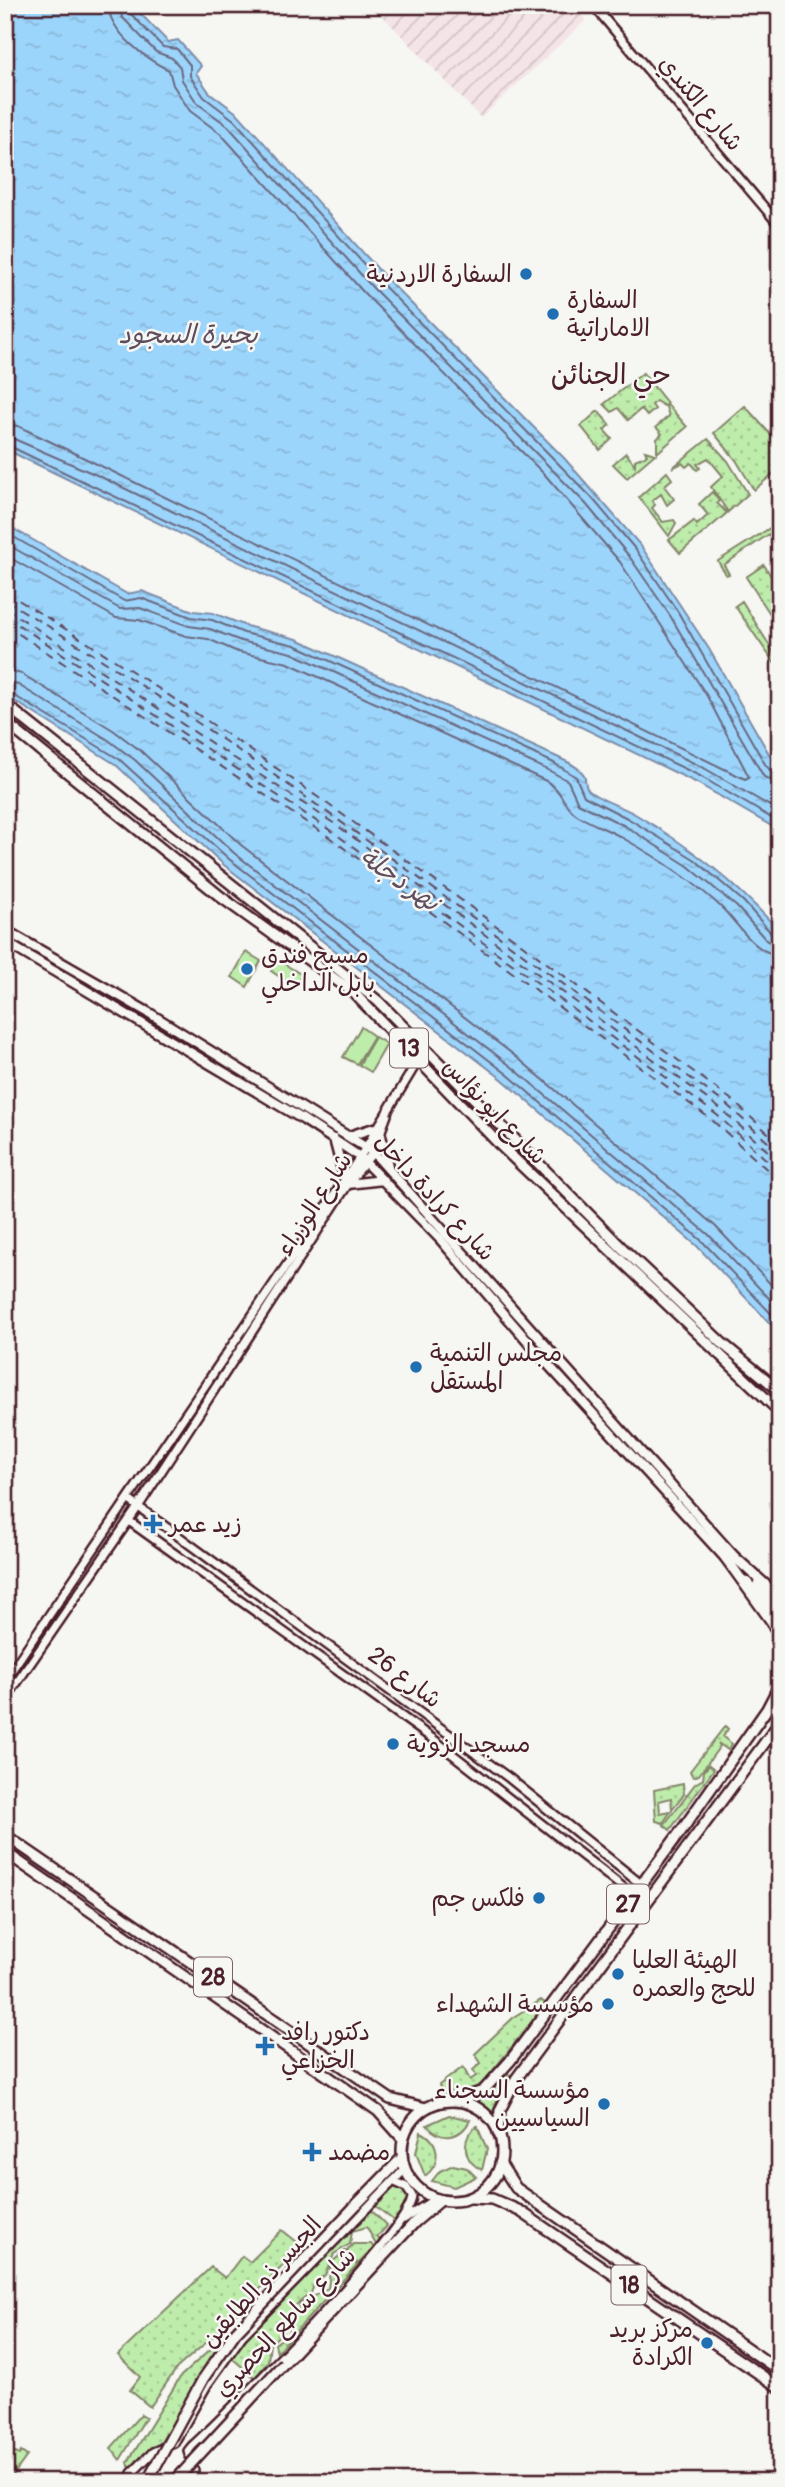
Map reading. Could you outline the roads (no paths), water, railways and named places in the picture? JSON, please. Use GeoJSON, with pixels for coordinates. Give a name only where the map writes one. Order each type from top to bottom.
{"type":"FeatureCollection","features":[{"type":"Feature","properties":{"kind":"main road","name":"شارع ابو نؤاس"},"geometry":{"type":"LineString","coordinates":[[5,704],[378,1001],[620,1246],[723,1344],[780,1391]]}},
{"type":"Feature","properties":{"kind":"main road","name":"شارع ابو نؤاس"},"geometry":{"type":"LineString","coordinates":[[5,722],[221,897],[337,978],[508,1153],[780,1412]]}},
{"type":"Feature","properties":{"kind":"main road","name":"شارع كرادة داخل"},"geometry":{"type":"LineString","coordinates":[[5,930],[151,1014],[365,1145],[728,1555]]}},
{"type":"Feature","properties":{"kind":"main road","name":"شارع كرادة داخل"},"geometry":{"type":"LineString","coordinates":[[5,942],[334,1139],[362,1159],[728,1555]]}},
{"type":"Feature","properties":{"kind":"main road"},"geometry":{"type":"LineString","coordinates":[[349,1136],[377,1130],[389,1169]]}},
{"type":"Feature","properties":{"kind":"main road"},"geometry":{"type":"LineString","coordinates":[[334,1139],[346,1181],[384,1181]]}},
{"type":"Feature","properties":{"kind":"main road"},"geometry":{"type":"LineString","coordinates":[[728,1555],[780,1598]]}},
{"type":"Feature","properties":{"kind":"main road"},"geometry":{"type":"LineString","coordinates":[[728,1555],[780,1607]]}},
{"type":"Feature","properties":{"kind":"main road"},"geometry":{"type":"LineString","coordinates":[[728,1555],[780,1619]]}},
{"type":"Feature","properties":{"kind":"main road"},"geometry":{"type":"LineString","coordinates":[[728,1555],[772,1622],[780,1639]]}},
{"type":"Feature","properties":{"kind":"main road","name":"27"},"geometry":{"type":"LineString","coordinates":[[454,2101],[483,2091],[493,2082],[642,1885],[767,1709],[780,1684]]}},
{"type":"Feature","properties":{"kind":"main road","name":"27"},"geometry":{"type":"LineString","coordinates":[[498,2133],[500,2110],[516,2080],[780,1722]]}},
{"type":"Feature","properties":{"kind":"main road","name":"28"},"geometry":{"type":"LineString","coordinates":[[5,1835],[390,2099],[426,2108]]}},
{"type":"Feature","properties":{"kind":"main road","name":"28"},"geometry":{"type":"LineString","coordinates":[[5,1852],[378,2111],[403,2139]]}},
{"type":"Feature","properties":{"kind":"main road"},"geometry":{"type":"LineString","coordinates":[[454,2101],[481,2111],[498,2133],[500,2163],[495,2178],[471,2198],[438,2199],[417,2187],[405,2169],[402,2158],[403,2139],[411,2122],[426,2108],[454,2101]]}},
{"type":"Feature","properties":{"kind":"main road","name":"الجسر ذو الطابقين"},"geometry":{"type":"LineString","coordinates":[[147,2482],[203,2379],[235,2333],[402,2158]]}},
{"type":"Feature","properties":{"kind":"main road","name":"18"},"geometry":{"type":"LineString","coordinates":[[500,2163],[516,2188],[780,2371]]}},
{"type":"Feature","properties":{"kind":"main road","name":"18"},"geometry":{"type":"LineString","coordinates":[[471,2198],[492,2199],[520,2211],[780,2388]]}},
{"type":"Feature","properties":{"kind":"main road"},"geometry":{"type":"LineString","coordinates":[[174,2482],[438,2199]]}},
{"type":"Feature","properties":{"kind":"street","name":"شارع الكندي"},"geometry":{"type":"LineString","coordinates":[[593,5],[780,226]]}},
{"type":"Feature","properties":{"kind":"street","name":"شارع الوزراء"},"geometry":{"type":"LineString","coordinates":[[362,1159],[365,1145],[377,1130],[394,1097],[419,1059]]}},
{"type":"Feature","properties":{"kind":"street","name":"شارع الوزراء"},"geometry":{"type":"LineString","coordinates":[[5,1700],[7,1685],[158,1455],[346,1181],[362,1159],[373,1152],[377,1130]]}},
{"type":"Feature","properties":{"kind":"street","name":"شارع الوزراء"},"geometry":{"type":"LineString","coordinates":[[7,1685],[90,1577],[129,1521],[346,1181]]}},
{"type":"Feature","properties":{"kind":"street"},"geometry":{"type":"LineString","coordinates":[[158,1455],[167,1462]]}},
{"type":"Feature","properties":{"kind":"street","name":"شارع 26"},"geometry":{"type":"LineString","coordinates":[[129,1500],[509,1778],[642,1885]]}},
{"type":"Feature","properties":{"kind":"street","name":"شارع 26"},"geometry":{"type":"LineString","coordinates":[[129,1521],[416,1726],[634,1896]]}},
{"type":"Feature","properties":{"kind":"street"},"geometry":{"type":"LineString","coordinates":[[82,1570],[90,1577]]}},
{"type":"Feature","properties":{"kind":"street"},"geometry":{"type":"LineString","coordinates":[[416,1726],[424,1715]]}},
{"type":"Feature","properties":{"kind":"street","name":"شارع ساطع الحصري"},"geometry":{"type":"LineString","coordinates":[[141,2482],[132,2473],[153,2452],[174,2443],[207,2385],[242,2336],[405,2169]]}},
{"type":"Feature","properties":{"kind":"street"},"geometry":{"type":"LineString","coordinates":[[393,2181],[406,2187],[412,2196],[411,2205],[403,2219]]}},
{"type":"Feature","properties":{"kind":"street","name":"شارع ساطع الحصري"},"geometry":{"type":"LineString","coordinates":[[191,2482],[194,2471],[188,2451],[192,2446],[230,2412],[403,2219],[438,2199]]}},
{"type":"Feature","properties":{"kind":"water","name":"بحيرة السجود"},"geometry":{"type":"Polygon","coordinates":[[[5,5],[132,5],[168,42],[178,40],[201,66],[196,73],[209,92],[238,114],[385,277],[564,458],[641,546],[709,649],[780,773],[780,831],[697,783],[5,449],[5,5]]]}},
{"type":"Feature","properties":{"kind":"water","name":"نهر دجلة"},"geometry":{"type":"Polygon","coordinates":[[[5,524],[127,594],[142,591],[193,611],[213,613],[246,626],[297,639],[568,762],[582,772],[589,791],[635,814],[675,839],[730,882],[764,914],[780,932],[780,1334],[697,1246],[502,1079],[224,865],[115,764],[5,695],[5,524]]]}},
{"type":"Feature","properties":{"kind":"place","name":"السفارة الاردنية"},"geometry":{"type":"Point","coordinates":[526,274]}},
{"type":"Feature","properties":{"kind":"place","name":"السفارة الاماراتية"},"geometry":{"type":"Point","coordinates":[553,314]}},
{"type":"Feature","properties":{"kind":"place","name":"مسبح فندق بابل الداخلي"},"geometry":{"type":"Point","coordinates":[247,969]}},
{"type":"Feature","properties":{"kind":"place","name":"مجلس التنمية المستقل"},"geometry":{"type":"Point","coordinates":[416,1367]}},
{"type":"Feature","properties":{"kind":"place","name":"زيد عمر"},"geometry":{"type":"Point","coordinates":[153,1524]}},
{"type":"Feature","properties":{"kind":"place","name":"مسجد الزوية"},"geometry":{"type":"Point","coordinates":[393,1744]}},
{"type":"Feature","properties":{"kind":"place","name":"فلكس جم"},"geometry":{"type":"Point","coordinates":[539,1898]}},
{"type":"Feature","properties":{"kind":"place","name":"الهيئة العليا للحج والعمره"},"geometry":{"type":"Point","coordinates":[618,1974]}},
{"type":"Feature","properties":{"kind":"place","name":"مؤسسة الشهداء"},"geometry":{"type":"Point","coordinates":[608,2004]}},
{"type":"Feature","properties":{"kind":"place","name":"دكتور رافد الخزاعي"},"geometry":{"type":"Point","coordinates":[265,2046]}},
{"type":"Feature","properties":{"kind":"place","name":"مؤسسة السجناء السياسيين"},"geometry":{"type":"Point","coordinates":[604,2104]}},
{"type":"Feature","properties":{"kind":"place","name":"مضمد"},"geometry":{"type":"Point","coordinates":[312,2152]}},
{"type":"Feature","properties":{"kind":"place","name":"مركز بريد الكرادة"},"geometry":{"type":"Point","coordinates":[707,2343]}},
{"type":"Feature","properties":{"kind":"district","name":"حي الجنائن"},"geometry":{"type":"Point","coordinates":[611,374]}}]}
